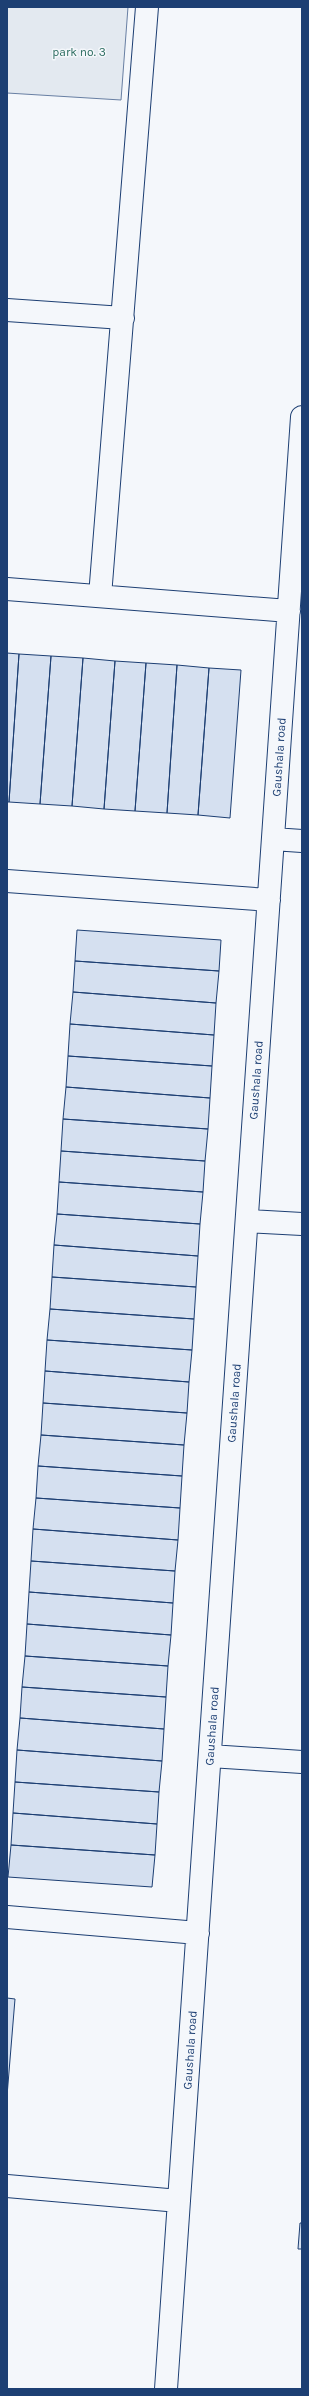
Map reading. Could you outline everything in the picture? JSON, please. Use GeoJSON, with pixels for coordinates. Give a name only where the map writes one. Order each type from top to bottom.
{"type":"FeatureCollection","features":[{"type":"Feature","properties":{"kind":"street"},"geometry":{"type":"LineString","coordinates":[[100,596],[147,7]]}},
{"type":"Feature","properties":{"kind":"street"},"geometry":{"type":"LineString","coordinates":[[7,310],[123,318]]}},
{"type":"Feature","properties":{"kind":"street","name":"Gaushala road"},"geometry":{"type":"LineString","coordinates":[[166,2389],[302,417]]}},
{"type":"Feature","properties":{"kind":"street"},"geometry":{"type":"LineString","coordinates":[[7,589],[289,610]]}},
{"type":"Feature","properties":{"kind":"street"},"geometry":{"type":"LineString","coordinates":[[273,838],[302,840]]}},
{"type":"Feature","properties":{"kind":"street"},"geometry":{"type":"LineString","coordinates":[[7,881],[269,900]]}},
{"type":"Feature","properties":{"kind":"street"},"geometry":{"type":"LineString","coordinates":[[247,1221],[302,1224]]}},
{"type":"Feature","properties":{"kind":"street"},"geometry":{"type":"LineString","coordinates":[[210,1756],[302,1762]]}},
{"type":"Feature","properties":{"kind":"street"},"geometry":{"type":"LineString","coordinates":[[7,1917],[198,1933]]}},
{"type":"Feature","properties":{"kind":"street"},"geometry":{"type":"LineString","coordinates":[[7,2186],[179,2201]]}},
{"type":"Feature","properties":{"kind":"green space","name":"park no. 3"},"geometry":{"type":"Polygon","coordinates":[[[7,7],[128,7],[121,100],[7,93],[7,7]]]}},
{"type":"Feature","properties":{"kind":"building"},"geometry":{"type":"Polygon","coordinates":[[[7,653],[19,654],[9,802],[7,802],[7,653]]]}},
{"type":"Feature","properties":{"kind":"building"},"geometry":{"type":"Polygon","coordinates":[[[19,654],[51,656],[40,804],[9,802],[19,654]]]}},
{"type":"Feature","properties":{"kind":"building"},"geometry":{"type":"Polygon","coordinates":[[[51,656],[83,658],[72,806],[40,804],[51,656]]]}},
{"type":"Feature","properties":{"kind":"building"},"geometry":{"type":"Polygon","coordinates":[[[83,658],[115,661],[104,809],[72,806],[83,658]]]}},
{"type":"Feature","properties":{"kind":"building"},"geometry":{"type":"Polygon","coordinates":[[[115,661],[146,663],[135,811],[104,809],[115,661]]]}},
{"type":"Feature","properties":{"kind":"building"},"geometry":{"type":"Polygon","coordinates":[[[146,663],[177,665],[167,813],[135,811],[146,663]]]}},
{"type":"Feature","properties":{"kind":"building"},"geometry":{"type":"Polygon","coordinates":[[[177,665],[209,668],[198,815],[167,813],[177,665]]]}},
{"type":"Feature","properties":{"kind":"building"},"geometry":{"type":"Polygon","coordinates":[[[209,668],[241,670],[230,818],[198,815],[209,668]]]}},
{"type":"Feature","properties":{"kind":"building"},"geometry":{"type":"Polygon","coordinates":[[[77,930],[221,940],[219,971],[75,961],[77,930]]]}},
{"type":"Feature","properties":{"kind":"building"},"geometry":{"type":"Polygon","coordinates":[[[75,961],[219,971],[216,1003],[73,992],[75,961]]]}},
{"type":"Feature","properties":{"kind":"building"},"geometry":{"type":"Polygon","coordinates":[[[73,992],[216,1003],[214,1035],[70,1024],[73,992]]]}},
{"type":"Feature","properties":{"kind":"building"},"geometry":{"type":"Polygon","coordinates":[[[70,1024],[214,1035],[212,1066],[68,1056],[70,1024]]]}},
{"type":"Feature","properties":{"kind":"building"},"geometry":{"type":"Polygon","coordinates":[[[68,1056],[212,1066],[210,1098],[66,1087],[68,1056]]]}},
{"type":"Feature","properties":{"kind":"building"},"geometry":{"type":"Polygon","coordinates":[[[66,1087],[210,1098],[208,1129],[63,1119],[66,1087]]]}},
{"type":"Feature","properties":{"kind":"building"},"geometry":{"type":"Polygon","coordinates":[[[63,1119],[208,1129],[205,1161],[61,1151],[63,1119]]]}},
{"type":"Feature","properties":{"kind":"building"},"geometry":{"type":"Polygon","coordinates":[[[61,1151],[205,1161],[203,1192],[59,1182],[61,1151]]]}},
{"type":"Feature","properties":{"kind":"building"},"geometry":{"type":"Polygon","coordinates":[[[59,1182],[203,1192],[200,1224],[57,1214],[59,1182]]]}},
{"type":"Feature","properties":{"kind":"building"},"geometry":{"type":"Polygon","coordinates":[[[57,1214],[200,1224],[198,1256],[54,1245],[57,1214]]]}},
{"type":"Feature","properties":{"kind":"building"},"geometry":{"type":"Polygon","coordinates":[[[54,1245],[198,1256],[196,1287],[52,1277],[54,1245]]]}},
{"type":"Feature","properties":{"kind":"building"},"geometry":{"type":"Polygon","coordinates":[[[52,1277],[196,1287],[194,1319],[50,1309],[52,1277]]]}},
{"type":"Feature","properties":{"kind":"building"},"geometry":{"type":"Polygon","coordinates":[[[50,1309],[194,1319],[192,1350],[47,1340],[50,1309]]]}},
{"type":"Feature","properties":{"kind":"building"},"geometry":{"type":"Polygon","coordinates":[[[47,1340],[192,1350],[189,1382],[45,1371],[47,1340]]]}},
{"type":"Feature","properties":{"kind":"building"},"geometry":{"type":"Polygon","coordinates":[[[45,1371],[189,1382],[187,1413],[43,1403],[45,1371]]]}},
{"type":"Feature","properties":{"kind":"building"},"geometry":{"type":"Polygon","coordinates":[[[43,1403],[187,1413],[184,1445],[41,1435],[43,1403]]]}},
{"type":"Feature","properties":{"kind":"building"},"geometry":{"type":"Polygon","coordinates":[[[41,1435],[184,1445],[182,1476],[38,1466],[41,1435]]]}},
{"type":"Feature","properties":{"kind":"building"},"geometry":{"type":"Polygon","coordinates":[[[38,1466],[182,1476],[180,1508],[36,1498],[38,1466]]]}},
{"type":"Feature","properties":{"kind":"building"},"geometry":{"type":"Polygon","coordinates":[[[36,1498],[180,1508],[178,1540],[33,1529],[36,1498]]]}},
{"type":"Feature","properties":{"kind":"building"},"geometry":{"type":"Polygon","coordinates":[[[33,1529],[178,1540],[175,1571],[31,1561],[33,1529]]]}},
{"type":"Feature","properties":{"kind":"building"},"geometry":{"type":"Polygon","coordinates":[[[31,1561],[175,1571],[173,1603],[29,1592],[31,1561]]]}},
{"type":"Feature","properties":{"kind":"building"},"geometry":{"type":"Polygon","coordinates":[[[29,1592],[173,1603],[171,1635],[27,1624],[29,1592]]]}},
{"type":"Feature","properties":{"kind":"building"},"geometry":{"type":"Polygon","coordinates":[[[27,1624],[171,1635],[168,1666],[25,1656],[27,1624]]]}},
{"type":"Feature","properties":{"kind":"building"},"geometry":{"type":"Polygon","coordinates":[[[25,1656],[168,1666],[166,1697],[22,1687],[25,1656]]]}},
{"type":"Feature","properties":{"kind":"building"},"geometry":{"type":"Polygon","coordinates":[[[22,1687],[166,1697],[164,1729],[20,1718],[22,1687]]]}},
{"type":"Feature","properties":{"kind":"building"},"geometry":{"type":"Polygon","coordinates":[[[20,1718],[164,1729],[162,1761],[17,1750],[20,1718]]]}},
{"type":"Feature","properties":{"kind":"building"},"geometry":{"type":"Polygon","coordinates":[[[17,1750],[162,1761],[159,1792],[15,1782],[17,1750]]]}},
{"type":"Feature","properties":{"kind":"building"},"geometry":{"type":"Polygon","coordinates":[[[15,1782],[159,1792],[157,1824],[13,1813],[15,1782]]]}},
{"type":"Feature","properties":{"kind":"building"},"geometry":{"type":"Polygon","coordinates":[[[13,1813],[157,1824],[155,1855],[11,1845],[13,1813]]]}},
{"type":"Feature","properties":{"kind":"building"},"geometry":{"type":"Polygon","coordinates":[[[11,1845],[155,1855],[152,1887],[8,1877],[11,1845]]]}},
{"type":"Feature","properties":{"kind":"building"},"geometry":{"type":"Polygon","coordinates":[[[7,1998],[15,1999],[7,2096],[7,1998]]]}},
{"type":"Feature","properties":{"kind":"building"},"geometry":{"type":"Polygon","coordinates":[[[300,2223],[302,2223],[302,2249],[298,2249],[300,2223]]]}}]}
